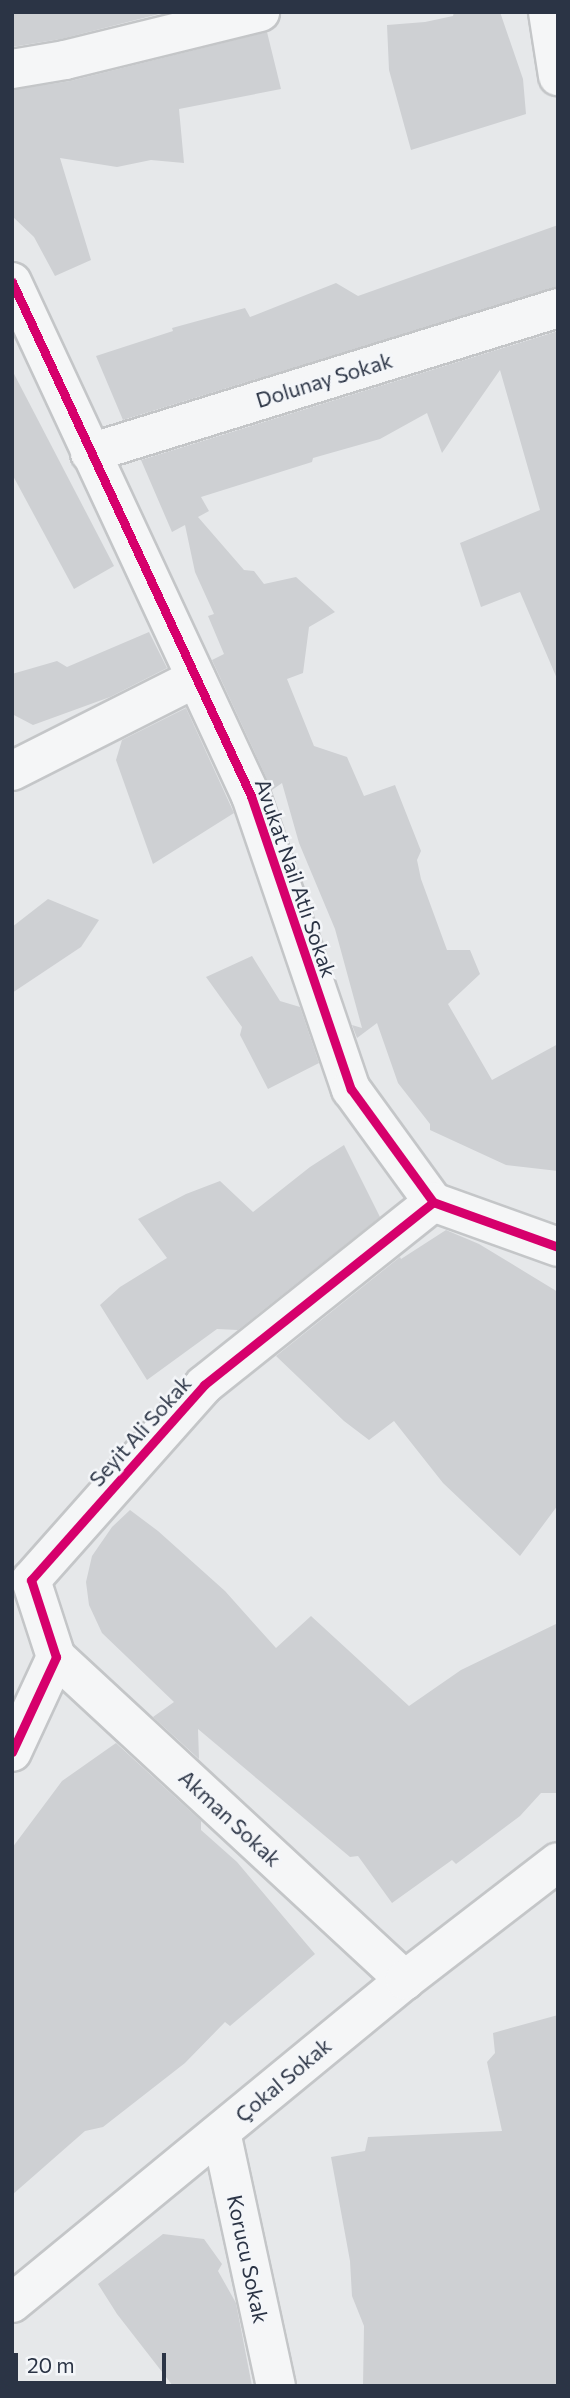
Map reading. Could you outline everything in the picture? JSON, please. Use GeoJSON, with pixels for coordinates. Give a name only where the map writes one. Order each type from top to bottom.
{"type":"FeatureCollection","features":[{"type":"Feature","properties":{"kind":"street"},"geometry":{"type":"LineString","coordinates":[[12,69],[65,60],[260,12]]}},
{"type":"Feature","properties":{"kind":"street"},"geometry":{"type":"LineString","coordinates":[[548,12],[558,76]]}},
{"type":"Feature","properties":{"kind":"street","name":"Avukat Nail Atlı Sokak"},"geometry":{"type":"LineString","coordinates":[[12,282],[251,796],[351,1089],[433,1202]]}},
{"type":"Feature","properties":{"kind":"street","name":"Dolunay Sokak"},"geometry":{"type":"LineString","coordinates":[[90,453],[558,307]]}},
{"type":"Feature","properties":{"kind":"street"},"geometry":{"type":"LineString","coordinates":[[12,771],[196,678]]}},
{"type":"Feature","properties":{"kind":"street"},"geometry":{"type":"LineString","coordinates":[[433,1202],[556,1243]]}},
{"type":"Feature","properties":{"kind":"street","name":"Seyit Ali Sokak"},"geometry":{"type":"LineString","coordinates":[[55,1657],[21,1577],[204,1385],[433,1202]]}},
{"type":"Feature","properties":{"kind":"street"},"geometry":{"type":"LineString","coordinates":[[12,1752],[55,1657]]}},
{"type":"Feature","properties":{"kind":"street","name":"Akman Sokak"},"geometry":{"type":"LineString","coordinates":[[55,1657],[405,1980]]}},
{"type":"Feature","properties":{"kind":"street","name":"Çokal Sokak"},"geometry":{"type":"LineString","coordinates":[[12,2303],[405,1980],[558,1861]]}},
{"type":"Feature","properties":{"kind":"street","name":"Korucu Sokak"},"geometry":{"type":"LineString","coordinates":[[221,2132],[276,2386]]}},
{"type":"Feature","properties":{"kind":"building"},"geometry":{"type":"Polygon","coordinates":[[[12,12],[167,12],[61,39],[12,47],[12,12]]]}},
{"type":"Feature","properties":{"kind":"building"},"geometry":{"type":"Polygon","coordinates":[[[454,12],[500,12],[523,79],[526,114],[411,150],[389,70],[387,25],[425,22],[453,16],[454,12]]]}},
{"type":"Feature","properties":{"kind":"building"},"geometry":{"type":"Polygon","coordinates":[[[267,32],[281,89],[179,109],[184,163],[151,160],[117,167],[60,158],[91,260],[55,276],[34,237],[12,216],[12,90],[70,81],[267,32]]]}},
{"type":"Feature","properties":{"kind":"building"},"geometry":{"type":"Polygon","coordinates":[[[558,225],[558,287],[123,420],[96,356],[173,331],[172,328],[245,308],[250,317],[336,283],[358,296],[558,225]]]}},
{"type":"Feature","properties":{"kind":"building"},"geometry":{"type":"Polygon","coordinates":[[[558,331],[558,681],[520,592],[481,607],[460,543],[540,510],[500,370],[442,453],[427,413],[380,439],[313,458],[312,462],[201,497],[209,511],[198,517],[244,570],[254,571],[264,584],[296,577],[335,612],[309,627],[303,673],[287,679],[314,746],[347,757],[364,796],[395,785],[421,851],[417,860],[421,879],[447,950],[470,950],[480,974],[448,1004],[492,1080],[558,1044],[558,1171],[506,1165],[430,1130],[430,1124],[398,1083],[377,1023],[357,1038],[352,1025],[362,1028],[335,929],[299,843],[282,783],[272,790],[212,660],[224,654],[208,616],[214,614],[195,572],[185,525],[172,532],[141,460],[558,331]]]}},
{"type":"Feature","properties":{"kind":"building"},"geometry":{"type":"Polygon","coordinates":[[[12,370],[114,566],[74,589],[12,474],[12,370]]]}},
{"type":"Feature","properties":{"kind":"building"},"geometry":{"type":"Polygon","coordinates":[[[149,632],[167,668],[110,697],[33,725],[12,714],[12,674],[57,661],[67,667],[149,632]]]}},
{"type":"Feature","properties":{"kind":"building"},"geometry":{"type":"Polygon","coordinates":[[[186,708],[234,813],[153,864],[116,760],[122,740],[186,708]]]}},
{"type":"Feature","properties":{"kind":"building"},"geometry":{"type":"Polygon","coordinates":[[[48,899],[99,920],[81,947],[12,993],[12,927],[48,899]]]}},
{"type":"Feature","properties":{"kind":"building"},"geometry":{"type":"Polygon","coordinates":[[[252,956],[280,1001],[300,1007],[319,1063],[268,1089],[240,1035],[242,1027],[206,977],[252,956]]]}},
{"type":"Feature","properties":{"kind":"building"},"geometry":{"type":"Polygon","coordinates":[[[344,1145],[380,1217],[238,1330],[217,1329],[147,1380],[100,1305],[120,1287],[167,1258],[138,1219],[186,1194],[220,1181],[253,1212],[310,1167],[344,1145]]]}},
{"type":"Feature","properties":{"kind":"building"},"geometry":{"type":"Polygon","coordinates":[[[446,1230],[479,1244],[558,1292],[558,1505],[520,1556],[443,1483],[394,1421],[369,1440],[344,1421],[276,1356],[400,1257],[401,1259],[446,1230]]]}},
{"type":"Feature","properties":{"kind":"building"},"geometry":{"type":"Polygon","coordinates":[[[130,1510],[158,1531],[225,1591],[276,1648],[311,1616],[409,1706],[461,1670],[558,1623],[558,1793],[541,1793],[520,1816],[456,1864],[452,1860],[392,1903],[358,1856],[350,1857],[198,1729],[199,1759],[153,1717],[174,1702],[102,1633],[89,1605],[86,1582],[92,1556],[112,1527],[130,1510]]]}},
{"type":"Feature","properties":{"kind":"building"},"geometry":{"type":"Polygon","coordinates":[[[116,1743],[201,1821],[201,1830],[237,1862],[315,1954],[230,2026],[225,2022],[185,2063],[103,2127],[85,2131],[12,2195],[12,1848],[62,1781],[116,1743]]]}},
{"type":"Feature","properties":{"kind":"building"},"geometry":{"type":"Polygon","coordinates":[[[558,2015],[558,2386],[363,2386],[364,2326],[352,2296],[350,2261],[331,2157],[365,2151],[368,2137],[502,2131],[487,2062],[495,2053],[493,2033],[558,2015]]]}},
{"type":"Feature","properties":{"kind":"building"},"geometry":{"type":"Polygon","coordinates":[[[163,2234],[204,2239],[222,2264],[218,2271],[236,2303],[252,2386],[173,2386],[117,2314],[98,2284],[163,2234]]]}},
{"type":"Feature","properties":{"kind":"cycle path"},"geometry":{"type":"LineString","coordinates":[[12,282],[251,796],[351,1089],[433,1202],[558,1247]]}},
{"type":"Feature","properties":{"kind":"cycle path"},"geometry":{"type":"LineString","coordinates":[[12,1752],[56,1657],[31,1580],[204,1385],[433,1202]]}}]}
